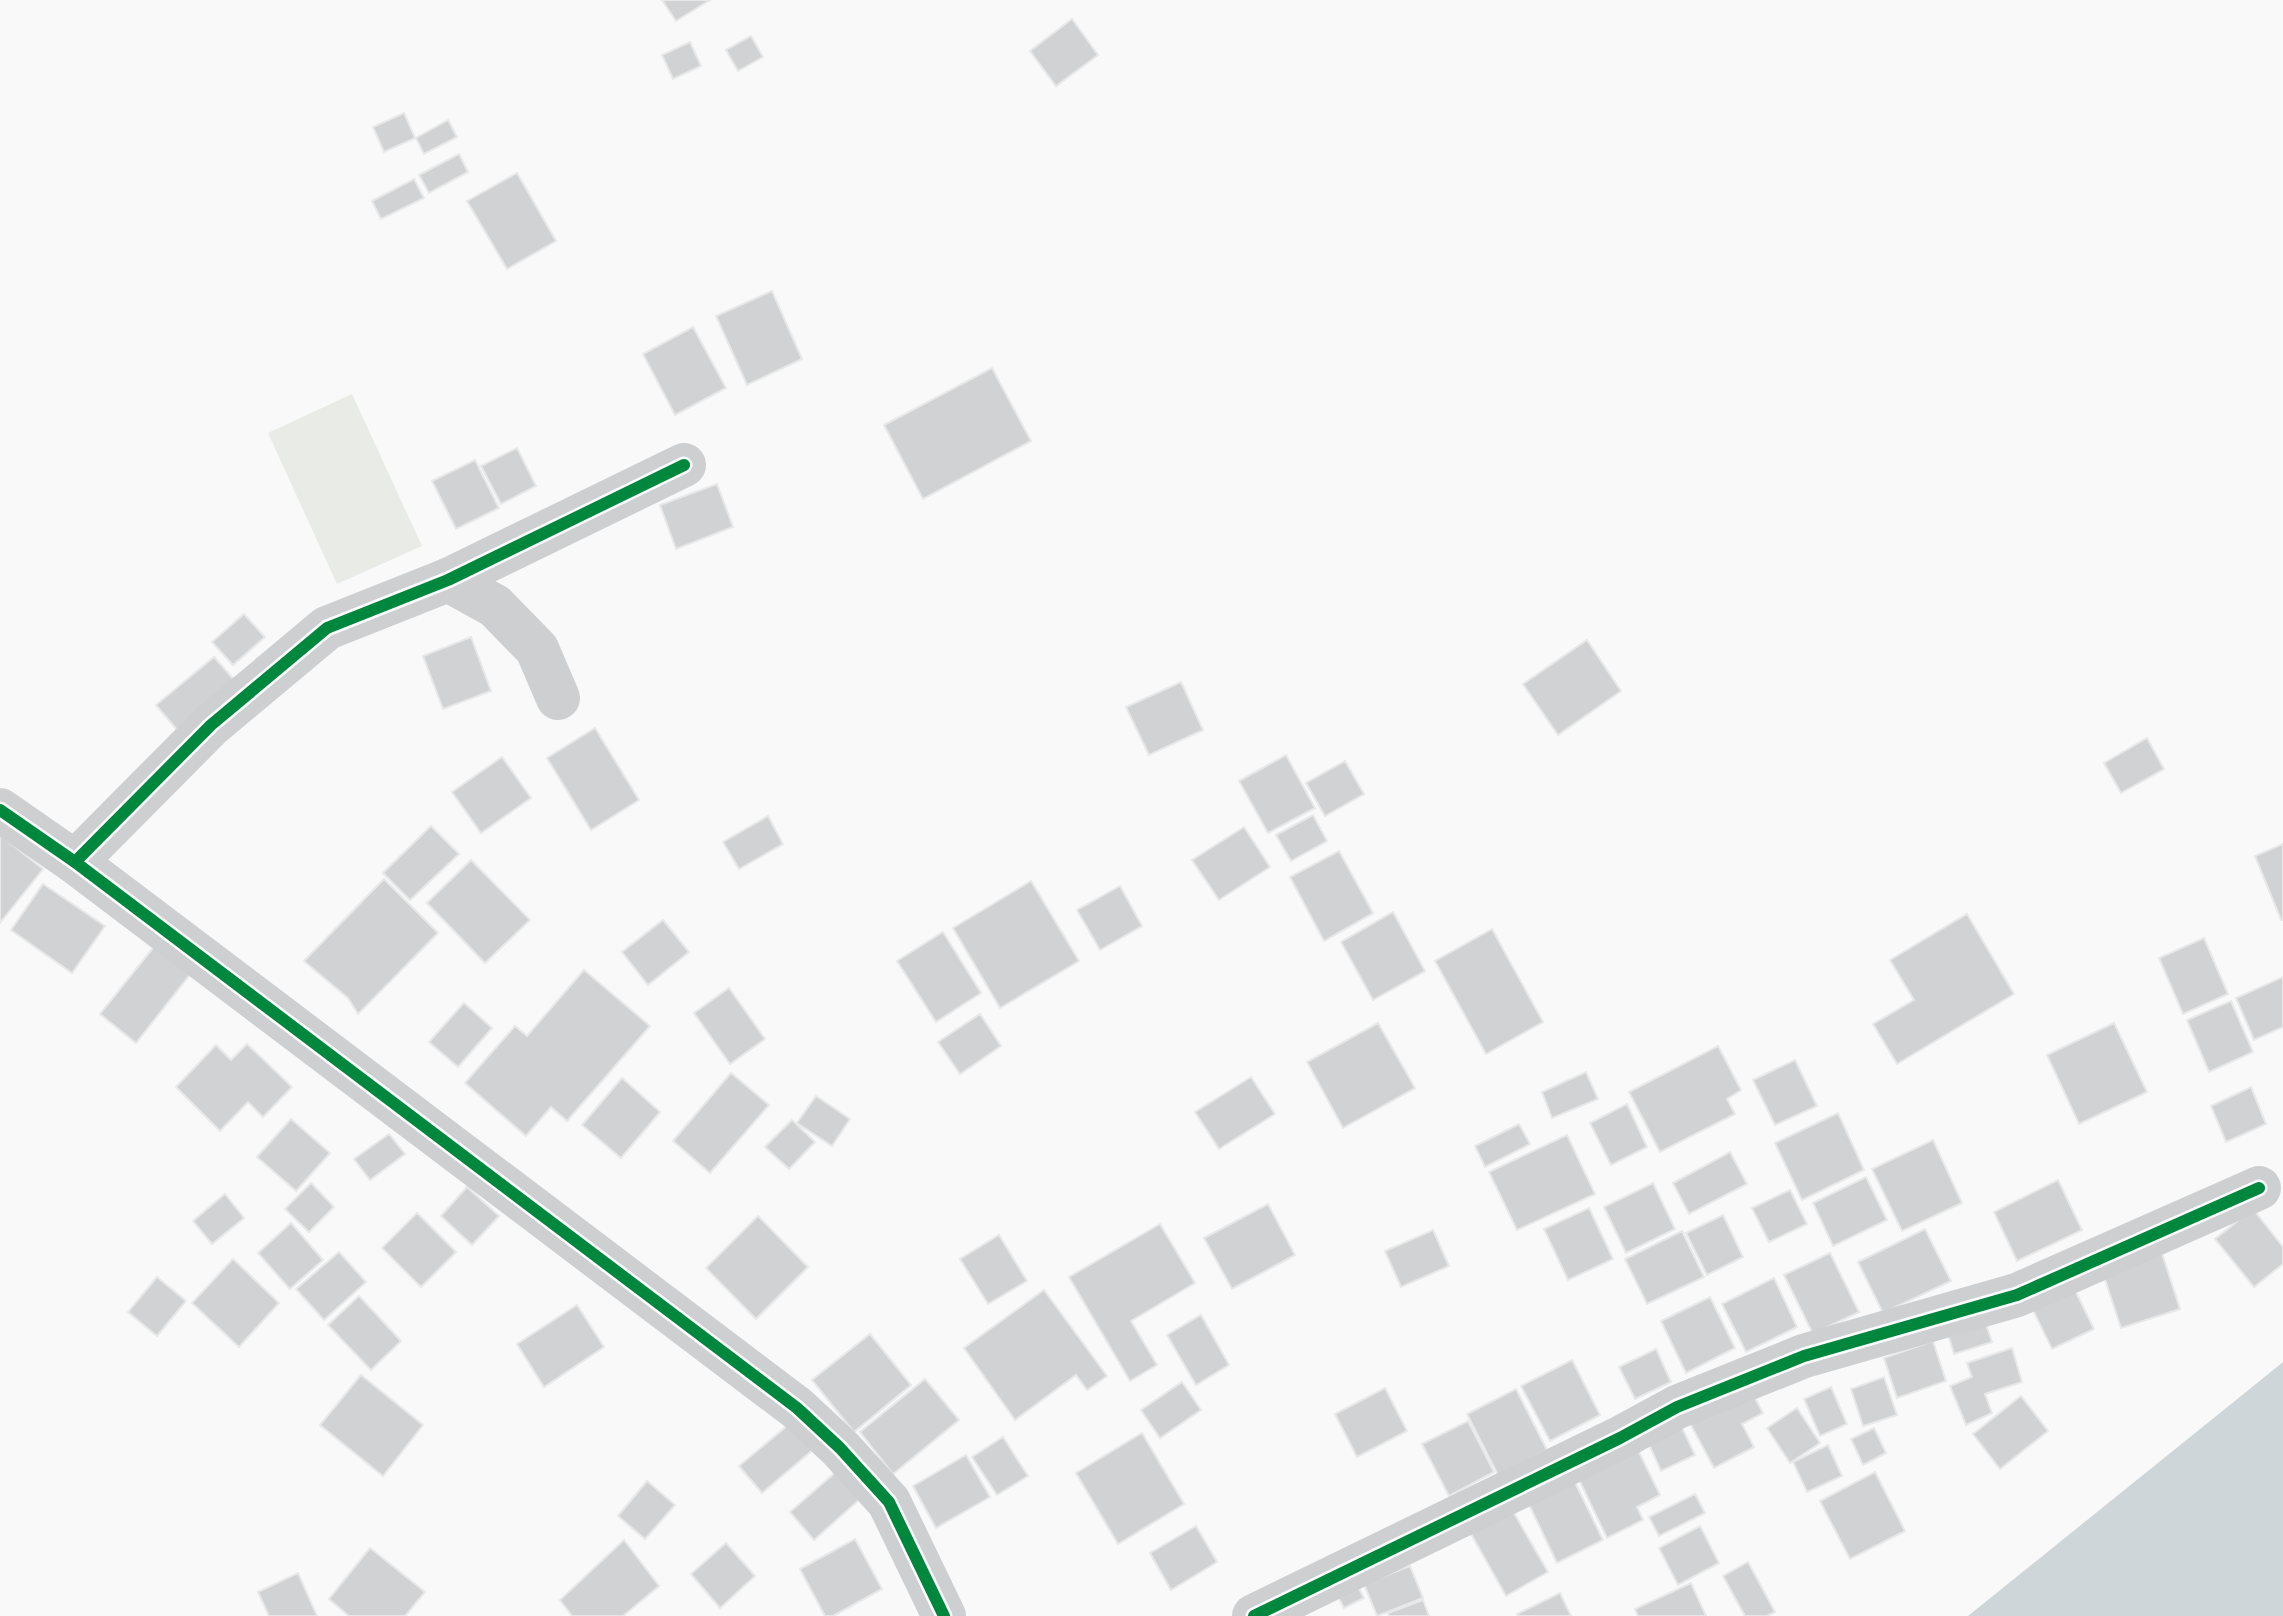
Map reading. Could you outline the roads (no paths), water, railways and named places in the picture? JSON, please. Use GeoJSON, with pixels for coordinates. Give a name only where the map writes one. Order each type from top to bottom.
{"type":"FeatureCollection","features":[{"type":"Feature","properties":{"kind":"street"},"geometry":{"type":"LineString","coordinates":[[75,862],[211,725],[327,628],[448,580],[684,465]]}},
{"type":"Feature","properties":{"kind":"street"},"geometry":{"type":"LineString","coordinates":[[448,580],[495,606],[537,649],[558,698]]}},
{"type":"Feature","properties":{"kind":"street"},"geometry":{"type":"LineString","coordinates":[[0,810],[75,862],[797,1408],[840,1448],[889,1502],[944,1616]]}},
{"type":"Feature","properties":{"kind":"street"},"geometry":{"type":"LineString","coordinates":[[1254,1616],[1620,1438],[1677,1407],[1804,1356],[2017,1295],[2259,1188]]}}]}
